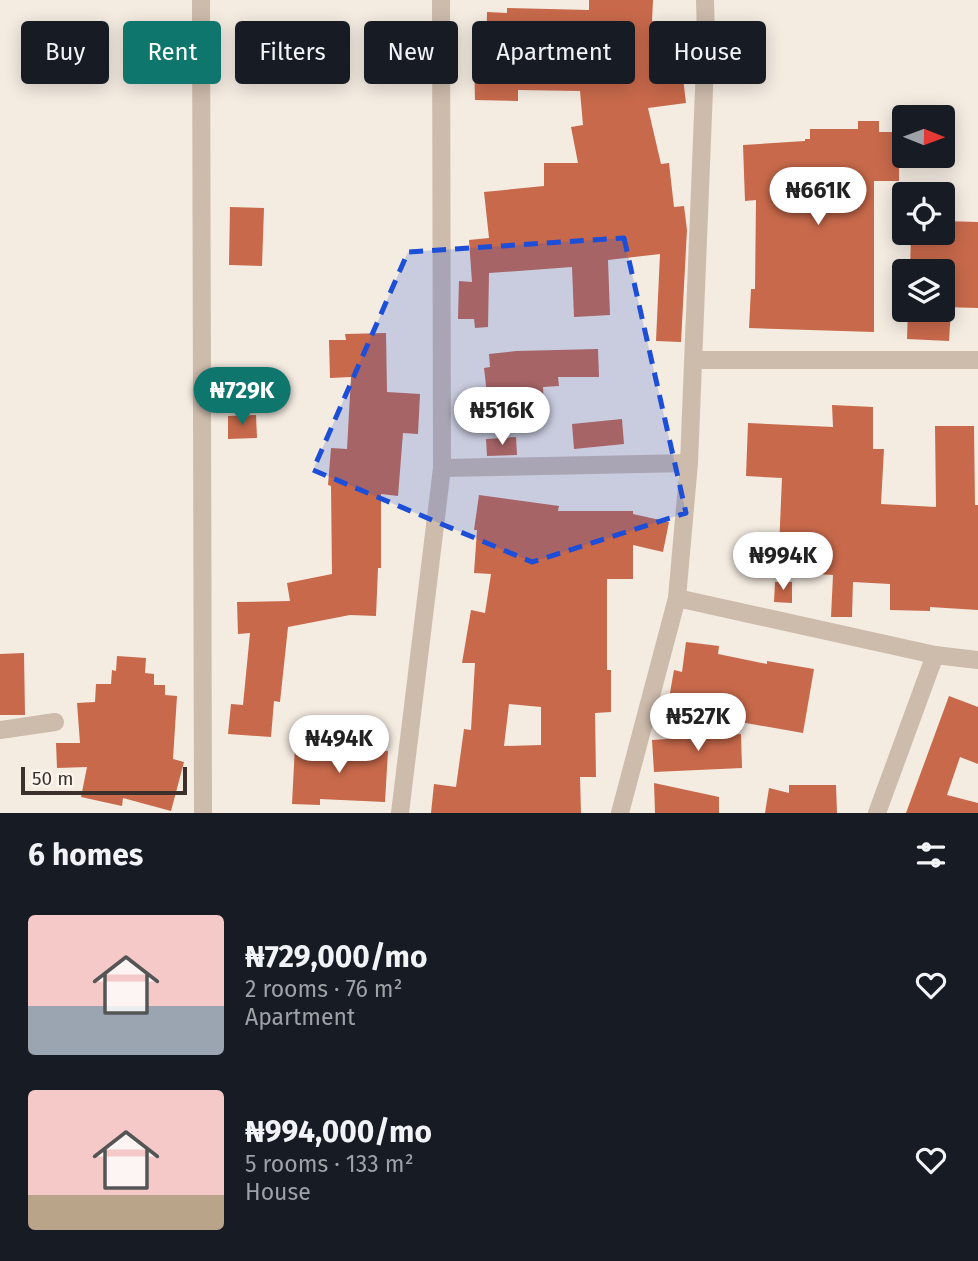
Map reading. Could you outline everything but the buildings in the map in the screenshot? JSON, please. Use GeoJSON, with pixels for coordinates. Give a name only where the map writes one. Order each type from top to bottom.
{"type":"FeatureCollection","features":[{"type":"Feature","properties":{"kind":"street"},"geometry":{"type":"LineString","coordinates":[[201,0],[203,813]]}},
{"type":"Feature","properties":{"kind":"street"},"geometry":{"type":"LineString","coordinates":[[400,813],[442,468],[441,0]]}},
{"type":"Feature","properties":{"kind":"street"},"geometry":{"type":"LineString","coordinates":[[620,813],[677,598],[690,463],[695,360],[706,40],[705,0]]}},
{"type":"Feature","properties":{"kind":"street"},"geometry":{"type":"LineString","coordinates":[[695,360],[978,360]]}},
{"type":"Feature","properties":{"kind":"street"},"geometry":{"type":"LineString","coordinates":[[442,468],[690,463]]}},
{"type":"Feature","properties":{"kind":"street"},"geometry":{"type":"LineString","coordinates":[[677,598],[935,655],[978,660]]}},
{"type":"Feature","properties":{"kind":"street"},"geometry":{"type":"LineString","coordinates":[[877,813],[935,655]]}},
{"type":"Feature","properties":{"kind":"street"},"geometry":{"type":"LineString","coordinates":[[0,730],[55,722]]}},
{"type":"Feature","properties":{"kind":"highlighted area"},"geometry":{"type":"Polygon","coordinates":[[[624,238],[686,513],[532,562],[313,470],[408,252],[624,238]]]}}]}
